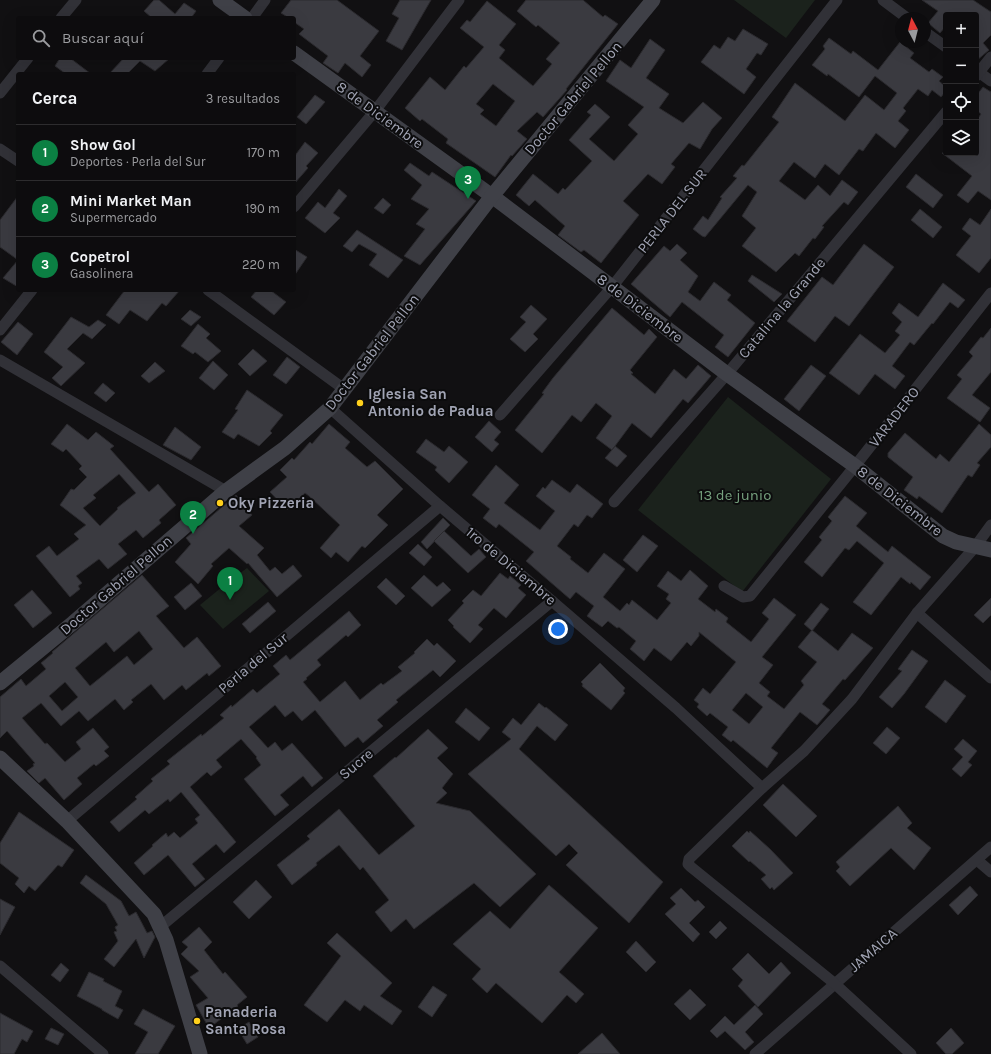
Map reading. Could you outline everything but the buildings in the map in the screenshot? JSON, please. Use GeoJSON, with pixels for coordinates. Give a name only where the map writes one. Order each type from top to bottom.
{"type":"FeatureCollection","features":[{"type":"Feature","properties":{"kind":"street"},"geometry":{"type":"LineString","coordinates":[[63,16],[76,0]]}},
{"type":"Feature","properties":{"kind":"street"},"geometry":{"type":"LineString","coordinates":[[220,0],[242,16]]}},
{"type":"Feature","properties":{"kind":"street"},"geometry":{"type":"LineString","coordinates":[[253,16],[265,0]]}},
{"type":"Feature","properties":{"kind":"street"},"geometry":{"type":"LineString","coordinates":[[296,205],[375,111],[459,0]]}},
{"type":"Feature","properties":{"kind":"street","name":"Doctor Gabriel Pellon"},"geometry":{"type":"LineString","coordinates":[[0,683],[73,623],[226,491],[285,448],[330,408],[492,196],[653,0]]}},
{"type":"Feature","properties":{"kind":"street","name":"PERLA DEL SUR"},"geometry":{"type":"LineString","coordinates":[[500,415],[612,287],[837,0]]}},
{"type":"Feature","properties":{"kind":"street"},"geometry":{"type":"LineString","coordinates":[[883,0],[899,12]]}},
{"type":"Feature","properties":{"kind":"street"},"geometry":{"type":"LineString","coordinates":[[931,36],[943,45]]}},
{"type":"Feature","properties":{"kind":"street","name":"8 de Diciembre"},"geometry":{"type":"LineString","coordinates":[[296,54],[492,196],[727,374],[855,466],[944,536],[956,542],[991,550]]}},
{"type":"Feature","properties":{"kind":"street"},"geometry":{"type":"LineString","coordinates":[[979,71],[991,57]]}},
{"type":"Feature","properties":{"kind":"street"},"geometry":{"type":"LineString","coordinates":[[17,72],[26,60]]}},
{"type":"Feature","properties":{"kind":"street"},"geometry":{"type":"LineString","coordinates":[[208,72],[218,60]]}},
{"type":"Feature","properties":{"kind":"street"},"geometry":{"type":"LineString","coordinates":[[0,93],[16,73]]}},
{"type":"Feature","properties":{"kind":"street"},"geometry":{"type":"LineString","coordinates":[[979,74],[991,81]]}},
{"type":"Feature","properties":{"kind":"street","name":"Catalina la Grande"},"geometry":{"type":"LineString","coordinates":[[614,502],[727,374],[943,116]]}},
{"type":"Feature","properties":{"kind":"street"},"geometry":{"type":"LineString","coordinates":[[0,149],[16,161]]}},
{"type":"Feature","properties":{"kind":"street"},"geometry":{"type":"LineString","coordinates":[[0,330],[30,292]]}},
{"type":"Feature","properties":{"kind":"street"},"geometry":{"type":"LineString","coordinates":[[220,293],[344,389]]}},
{"type":"Feature","properties":{"kind":"street","name":"VARADERO"},"geometry":{"type":"LineString","coordinates":[[724,586],[743,597],[750,596],[855,466],[991,293]]}},
{"type":"Feature","properties":{"kind":"street"},"geometry":{"type":"LineString","coordinates":[[0,360],[226,491]]}},
{"type":"Feature","properties":{"kind":"street","name":"1ro de Diciembre"},"geometry":{"type":"LineString","coordinates":[[330,408],[440,506],[552,600],[676,708],[762,788]]}},
{"type":"Feature","properties":{"kind":"street","name":"Perla del Sur"},"geometry":{"type":"LineString","coordinates":[[67,821],[440,506]]}},
{"type":"Feature","properties":{"kind":"street"},"geometry":{"type":"LineString","coordinates":[[911,1054],[834,983],[688,864],[689,859],[762,788],[804,751],[852,699],[917,613],[975,547],[991,525]]}},
{"type":"Feature","properties":{"kind":"street","name":"Sucre"},"geometry":{"type":"LineString","coordinates":[[160,927],[552,600]]}},
{"type":"Feature","properties":{"kind":"street"},"geometry":{"type":"LineString","coordinates":[[917,613],[991,678]]}},
{"type":"Feature","properties":{"kind":"street"},"geometry":{"type":"LineString","coordinates":[[0,758],[67,821],[154,914],[166,940],[200,1054]]}},
{"type":"Feature","properties":{"kind":"street","name":"JAMAICA"},"geometry":{"type":"LineString","coordinates":[[755,1054],[834,983],[991,847]]}},
{"type":"Feature","properties":{"kind":"street"},"geometry":{"type":"LineString","coordinates":[[977,860],[991,872]]}},
{"type":"Feature","properties":{"kind":"street"},"geometry":{"type":"LineString","coordinates":[[0,966],[103,1054]]}},
{"type":"Feature","properties":{"kind":"green space"},"geometry":{"type":"Polygon","coordinates":[[[734,0],[815,0],[786,38],[734,0]]]}},
{"type":"Feature","properties":{"kind":"green space","name":"13 de junio"},"geometry":{"type":"Polygon","coordinates":[[[728,397],[831,479],[742,592],[638,510],[728,397]]]}},
{"type":"Feature","properties":{"kind":"green space"},"geometry":{"type":"Polygon","coordinates":[[[247,568],[269,591],[223,629],[200,605],[247,568]]]}},
{"type":"Feature","properties":{"kind":"place","name":"Copetrol"},"geometry":{"type":"Point","coordinates":[468,199]}},
{"type":"Feature","properties":{"kind":"place","name":"Iglesia San Antonio de Padua"},"geometry":{"type":"Point","coordinates":[360,403]}},
{"type":"Feature","properties":{"kind":"place","name":"Oky Pizzeria"},"geometry":{"type":"Point","coordinates":[220,503]}},
{"type":"Feature","properties":{"kind":"place","name":"Mini Market Man"},"geometry":{"type":"Point","coordinates":[193,534]}},
{"type":"Feature","properties":{"kind":"place","name":"Show Gol"},"geometry":{"type":"Point","coordinates":[230,600]}},
{"type":"Feature","properties":{"kind":"place","name":"Panaderia Santa Rosa"},"geometry":{"type":"Point","coordinates":[197,1021]}}]}
